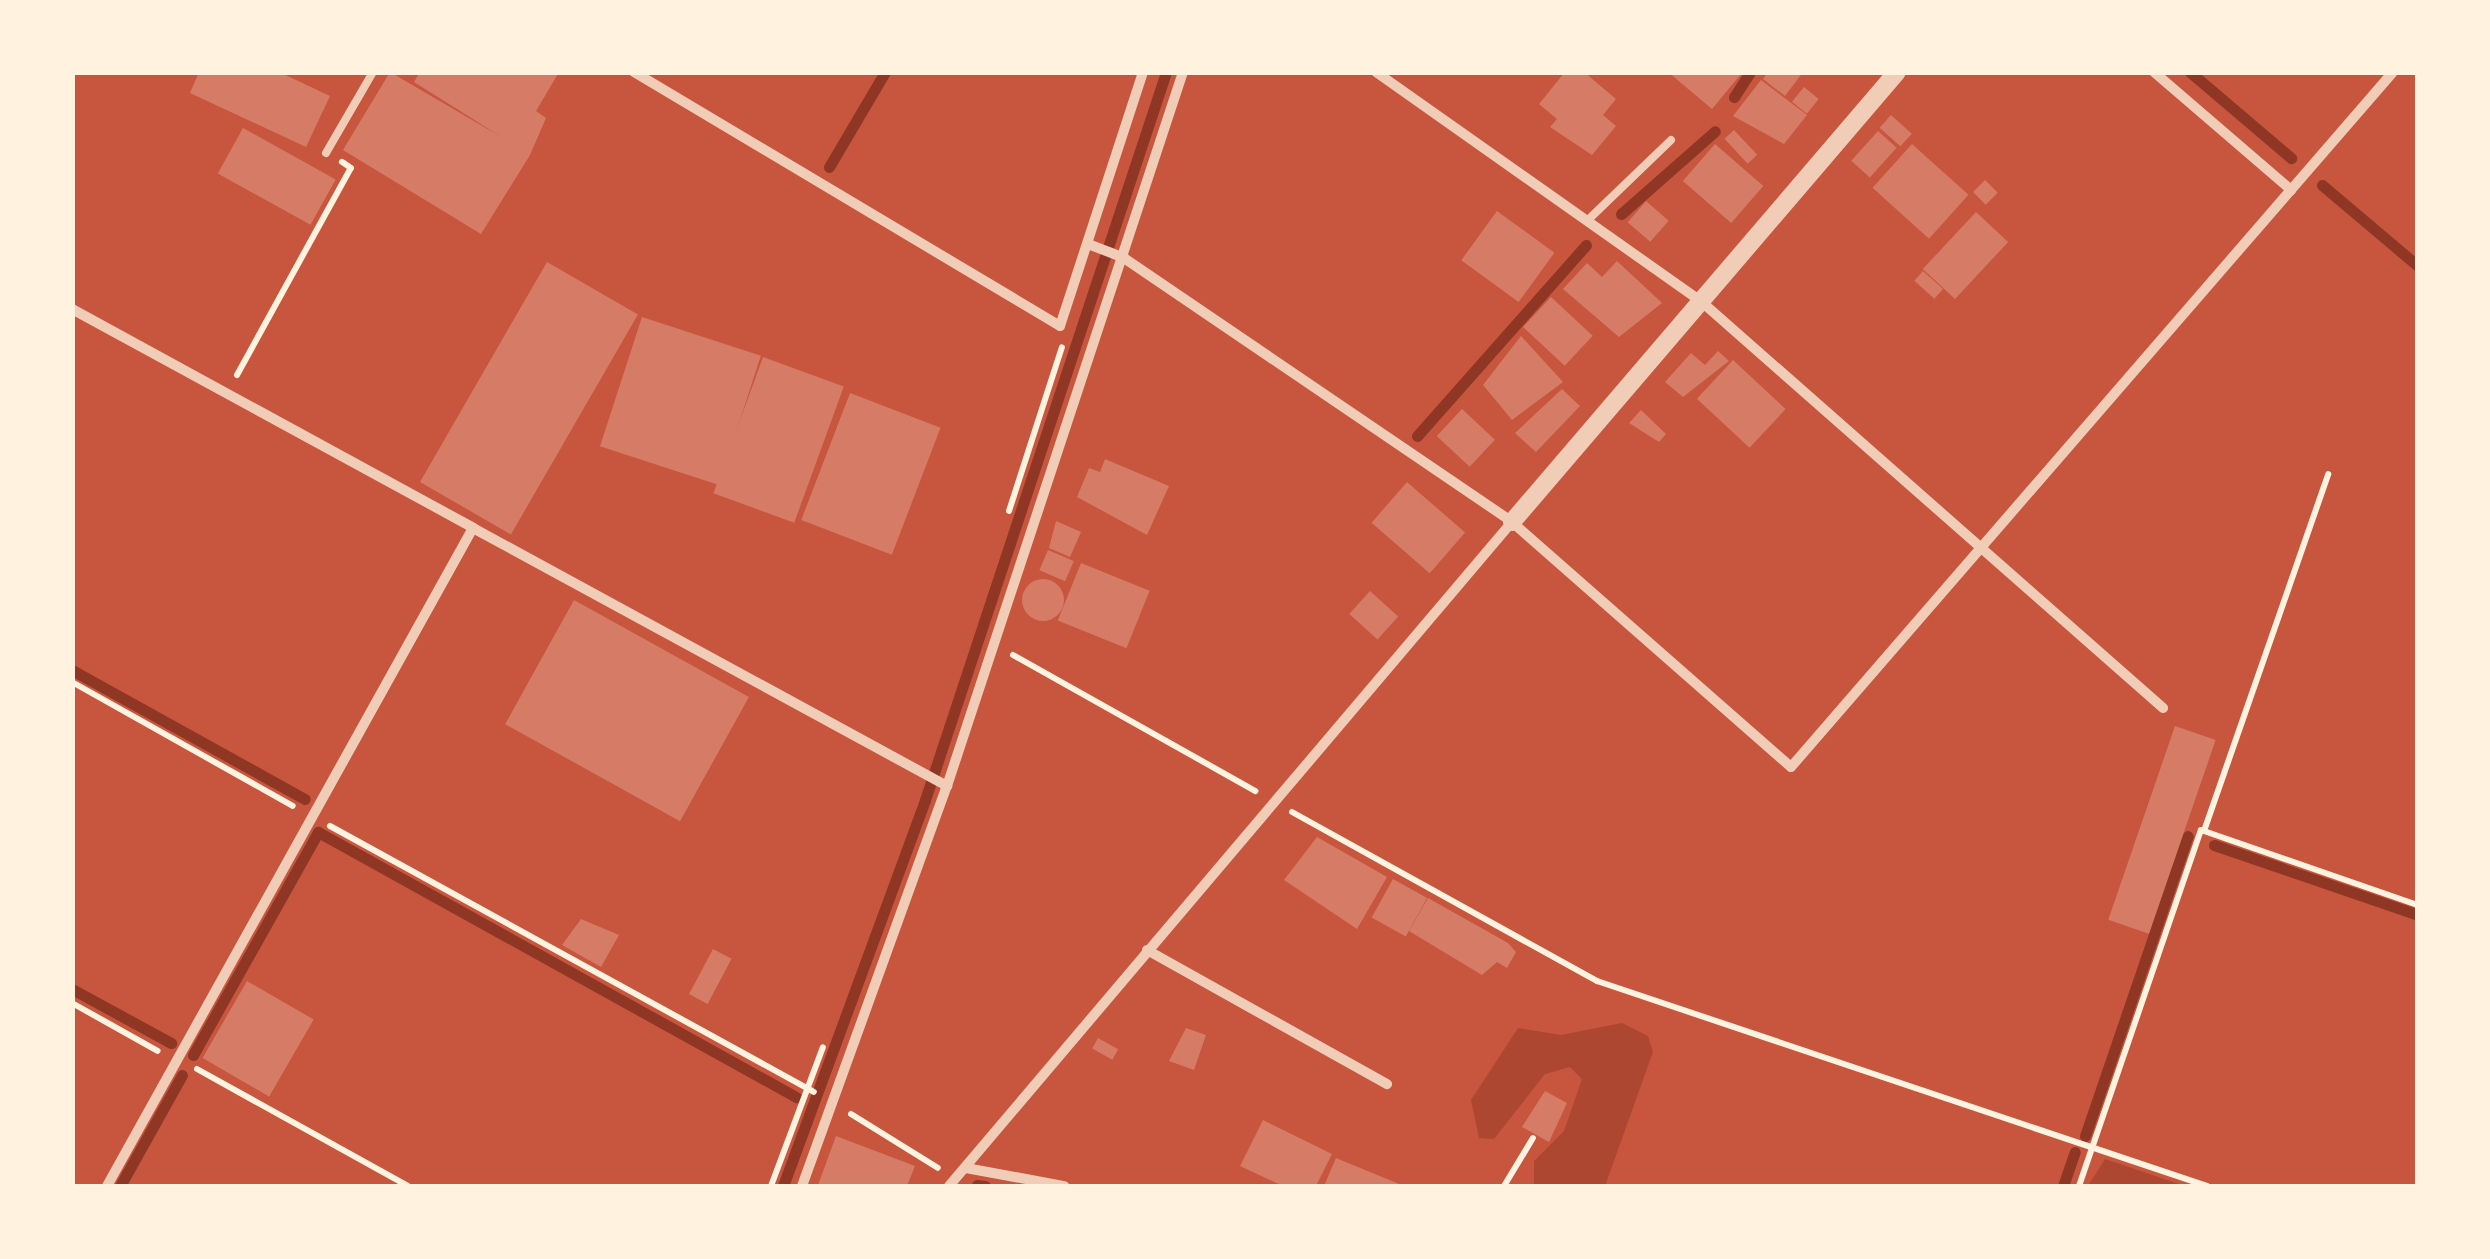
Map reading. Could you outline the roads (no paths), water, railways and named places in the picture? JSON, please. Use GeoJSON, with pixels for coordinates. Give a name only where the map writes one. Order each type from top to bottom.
{"type":"FeatureCollection","features":[{"type":"Feature","properties":{"kind":"street"},"geometry":{"type":"LineString","coordinates":[[634,72],[1060,326],[1092,246],[1144,72]]}},
{"type":"Feature","properties":{"kind":"street"},"geometry":{"type":"LineString","coordinates":[[802,1186],[835,1104],[994,644],[1183,72]]}},
{"type":"Feature","properties":{"kind":"street"},"geometry":{"type":"LineString","coordinates":[[1376,72],[1591,217],[1704,302],[2163,708]]}},
{"type":"Feature","properties":{"kind":"street"},"geometry":{"type":"LineString","coordinates":[[953,1183],[1270,800],[1704,302],[1897,72]]}},
{"type":"Feature","properties":{"kind":"street"},"geometry":{"type":"LineString","coordinates":[[2154,72],[2291,190]]}},
{"type":"Feature","properties":{"kind":"street"},"geometry":{"type":"LineString","coordinates":[[1092,246],[1121,257],[1512,522],[1791,767],[2393,72]]}},
{"type":"Feature","properties":{"kind":"street"},"geometry":{"type":"LineString","coordinates":[[72,310],[924,778],[945,785]]}},
{"type":"Feature","properties":{"kind":"street"},"geometry":{"type":"LineString","coordinates":[[108,1186],[474,528]]}},
{"type":"Feature","properties":{"kind":"street"},"geometry":{"type":"LineString","coordinates":[[1146,950],[1388,1084]]}},
{"type":"Feature","properties":{"kind":"street"},"geometry":{"type":"LineString","coordinates":[[966,1168],[1064,1186]]}},
{"type":"Feature","properties":{"kind":"lane"},"geometry":{"type":"LineString","coordinates":[[326,153],[373,72]]}},
{"type":"Feature","properties":{"kind":"lane"},"geometry":{"type":"LineString","coordinates":[[1591,217],[1671,140]]}},
{"type":"Feature","properties":{"kind":"waterway"},"geometry":{"type":"LineString","coordinates":[[829,167],[885,72]]}},
{"type":"Feature","properties":{"kind":"waterway"},"geometry":{"type":"LineString","coordinates":[[783,1186],[925,800],[1166,72]]}},
{"type":"Feature","properties":{"kind":"waterway"},"geometry":{"type":"LineString","coordinates":[[1734,97],[1750,72]]}},
{"type":"Feature","properties":{"kind":"waterway"},"geometry":{"type":"LineString","coordinates":[[2190,72],[2291,158]]}},
{"type":"Feature","properties":{"kind":"waterway"},"geometry":{"type":"LineString","coordinates":[[1621,214],[1715,131]]}},
{"type":"Feature","properties":{"kind":"waterway"},"geometry":{"type":"LineString","coordinates":[[2322,185],[2418,266]]}},
{"type":"Feature","properties":{"kind":"waterway"},"geometry":{"type":"LineString","coordinates":[[1417,436],[1586,245]]}},
{"type":"Feature","properties":{"kind":"waterway"},"geometry":{"type":"LineString","coordinates":[[72,670],[305,799]]}},
{"type":"Feature","properties":{"kind":"waterway"},"geometry":{"type":"LineString","coordinates":[[193,1055],[318,832],[796,1097]]}},
{"type":"Feature","properties":{"kind":"waterway"},"geometry":{"type":"LineString","coordinates":[[2085,1136],[2188,836]]}},
{"type":"Feature","properties":{"kind":"waterway"},"geometry":{"type":"LineString","coordinates":[[2214,845],[2418,915]]}},
{"type":"Feature","properties":{"kind":"waterway"},"geometry":{"type":"LineString","coordinates":[[72,989],[171,1043]]}},
{"type":"Feature","properties":{"kind":"waterway"},"geometry":{"type":"LineString","coordinates":[[120,1186],[182,1075]]}},
{"type":"Feature","properties":{"kind":"waterway"},"geometry":{"type":"LineString","coordinates":[[2063,1186],[2075,1152]]}},
{"type":"Feature","properties":{"kind":"waterway"},"geometry":{"type":"LineString","coordinates":[[977,1185],[985,1186]]}}]}
